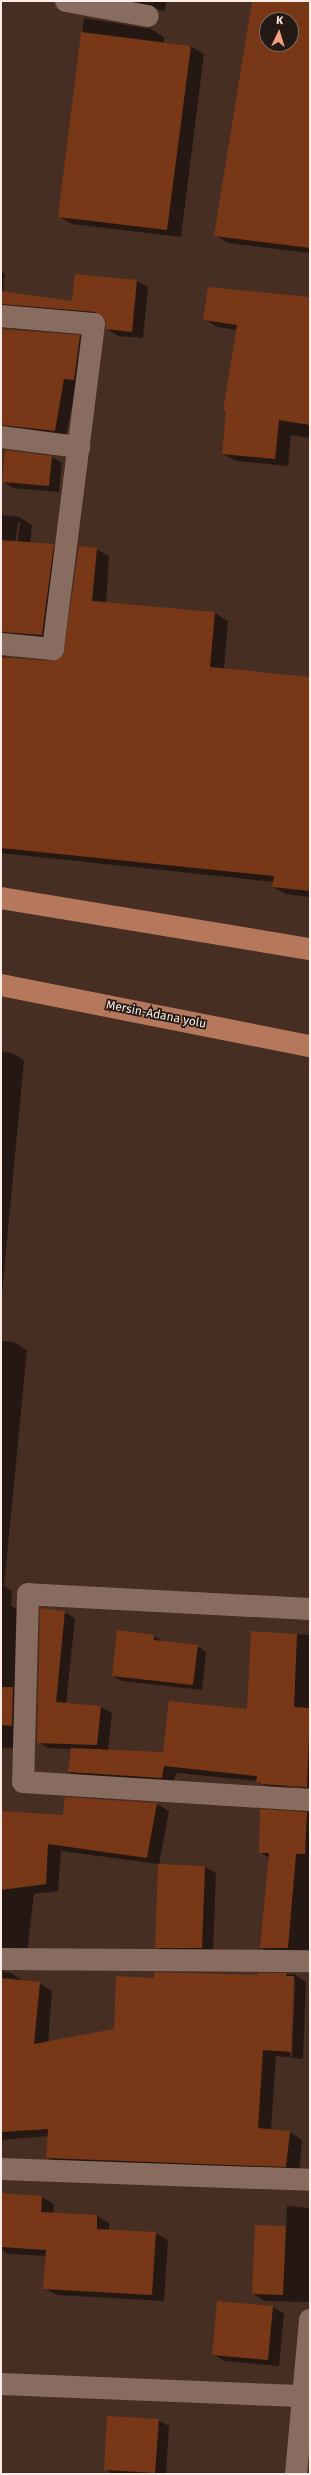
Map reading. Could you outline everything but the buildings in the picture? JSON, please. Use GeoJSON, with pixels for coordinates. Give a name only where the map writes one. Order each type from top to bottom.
{"type":"FeatureCollection","features":[{"type":"Feature","properties":{"kind":"highway"},"geometry":{"type":"LineString","coordinates":[[1,898],[310,949]]}},
{"type":"Feature","properties":{"kind":"highway","name":"Mersin-Adana yolu"},"geometry":{"type":"LineString","coordinates":[[1,985],[310,1046]]}},
{"type":"Feature","properties":{"kind":"street"},"geometry":{"type":"LineString","coordinates":[[66,1],[148,16]]}},
{"type":"Feature","properties":{"kind":"street"},"geometry":{"type":"LineString","coordinates":[[1,316],[94,324],[53,649],[1,644]]}},
{"type":"Feature","properties":{"kind":"street"},"geometry":{"type":"LineString","coordinates":[[1,437],[79,447]]}},
{"type":"Feature","properties":{"kind":"street"},"geometry":{"type":"LineString","coordinates":[[310,1609],[28,1594],[23,1782],[310,1800]]}},
{"type":"Feature","properties":{"kind":"street"},"geometry":{"type":"LineString","coordinates":[[1,1959],[310,1961]]}},
{"type":"Feature","properties":{"kind":"street"},"geometry":{"type":"LineString","coordinates":[[1,2169],[310,2180]]}},
{"type":"Feature","properties":{"kind":"street"},"geometry":{"type":"LineString","coordinates":[[296,2474],[306,2427],[305,2396],[310,2320]]}},
{"type":"Feature","properties":{"kind":"street"},"geometry":{"type":"LineString","coordinates":[[1,2384],[305,2396]]}}]}
